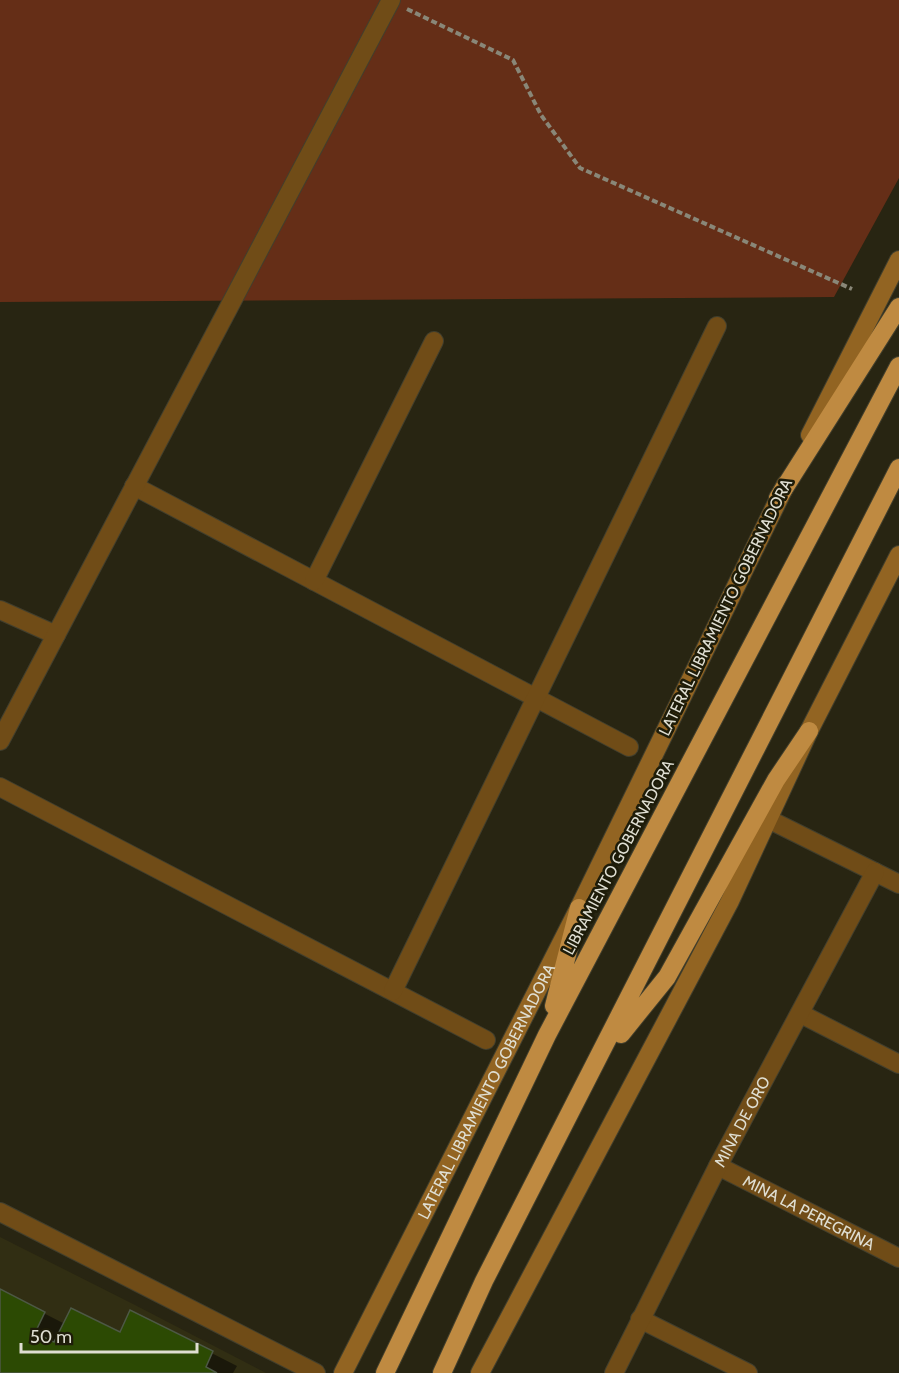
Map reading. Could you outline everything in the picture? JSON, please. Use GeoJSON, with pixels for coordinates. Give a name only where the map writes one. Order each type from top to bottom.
{"type":"FeatureCollection","features":[{"type":"Feature","properties":{"kind":"highway"},"geometry":{"type":"LineString","coordinates":[[778,498],[899,307]]}},
{"type":"Feature","properties":{"kind":"highway","name":"LIBRAMIENTO GOBERNADORA"},"geometry":{"type":"LineString","coordinates":[[385,1373],[547,1035],[899,366]]}},
{"type":"Feature","properties":{"kind":"highway"},"geometry":{"type":"LineString","coordinates":[[441,1373],[484,1281],[599,1061],[899,468]]}},
{"type":"Feature","properties":{"kind":"highway"},"geometry":{"type":"LineString","coordinates":[[599,1061],[667,977],[727,873],[776,780],[809,732]]}},
{"type":"Feature","properties":{"kind":"highway"},"geometry":{"type":"LineString","coordinates":[[547,1035],[579,908]]}},
{"type":"Feature","properties":{"kind":"street"},"geometry":{"type":"LineString","coordinates":[[0,741],[390,0]]}},
{"type":"Feature","properties":{"kind":"street","name":"LATERAL LIBRAMIENTO GOBERNADORA"},"geometry":{"type":"LineString","coordinates":[[343,1373],[579,908],[778,498],[899,260]]}},
{"type":"Feature","properties":{"kind":"street"},"geometry":{"type":"LineString","coordinates":[[393,992],[717,326]]}},
{"type":"Feature","properties":{"kind":"street"},"geometry":{"type":"LineString","coordinates":[[314,581],[434,341]]}},
{"type":"Feature","properties":{"kind":"street"},"geometry":{"type":"LineString","coordinates":[[134,486],[628,747]]}},
{"type":"Feature","properties":{"kind":"street"},"geometry":{"type":"LineString","coordinates":[[480,1373],[729,901],[809,732],[899,555]]}},
{"type":"Feature","properties":{"kind":"street"},"geometry":{"type":"LineString","coordinates":[[0,610],[56,635]]}},
{"type":"Feature","properties":{"kind":"street"},"geometry":{"type":"LineString","coordinates":[[0,787],[486,1040]]}},
{"type":"Feature","properties":{"kind":"street"},"geometry":{"type":"LineString","coordinates":[[768,819],[899,884]]}},
{"type":"Feature","properties":{"kind":"street","name":"MINA DE ORO"},"geometry":{"type":"LineString","coordinates":[[614,1373],[718,1166],[875,872]]}},
{"type":"Feature","properties":{"kind":"street"},"geometry":{"type":"LineString","coordinates":[[801,1014],[899,1064]]}},
{"type":"Feature","properties":{"kind":"street","name":"MINA LA PEREGRINA"},"geometry":{"type":"LineString","coordinates":[[718,1166],[899,1258]]}},
{"type":"Feature","properties":{"kind":"street"},"geometry":{"type":"LineString","coordinates":[[0,1212],[316,1373]]}},
{"type":"Feature","properties":{"kind":"street"},"geometry":{"type":"LineString","coordinates":[[640,1319],[748,1373]]}},
{"type":"Feature","properties":{"kind":"path"},"geometry":{"type":"LineString","coordinates":[[390,0],[513,60],[541,115],[580,168],[852,289]]}},
{"type":"Feature","properties":{"kind":"shaded area"},"geometry":{"type":"Polygon","coordinates":[[[0,0],[899,0],[899,178],[834,297],[0,302],[0,0]]]}},
{"type":"Feature","properties":{"kind":"shaded area"},"geometry":{"type":"Polygon","coordinates":[[[0,1237],[135,1305],[266,1373],[0,1373],[0,1237]]]}},
{"type":"Feature","properties":{"kind":"building"},"geometry":{"type":"Polygon","coordinates":[[[0,1289],[45,1312],[35,1333],[54,1342],[71,1308],[120,1332],[130,1310],[213,1351],[206,1367],[217,1373],[0,1373],[0,1289]]]}}]}
